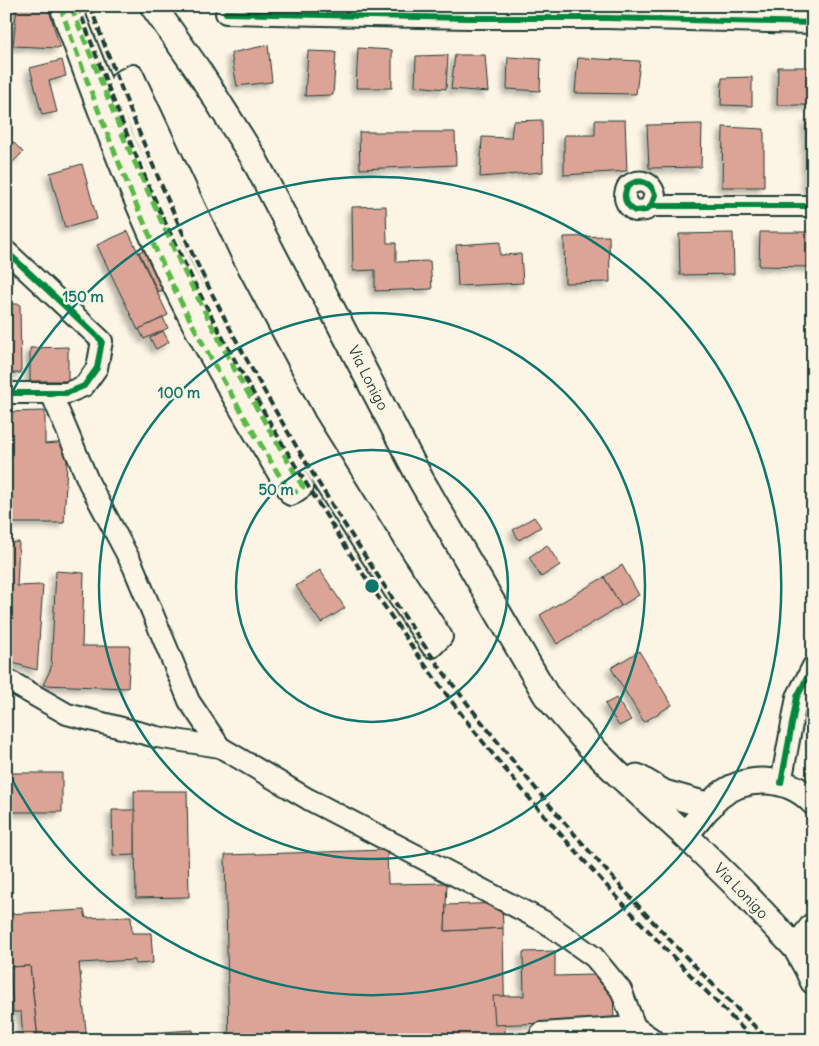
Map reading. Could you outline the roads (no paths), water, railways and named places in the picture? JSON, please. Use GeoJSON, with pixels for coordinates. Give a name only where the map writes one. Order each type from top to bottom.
{"type":"FeatureCollection","features":[{"type":"Feature","properties":{"kind":"main road","name":"Via Lonigo"},"geometry":{"type":"LineString","coordinates":[[153,6],[198,70],[253,157],[421,480],[546,695],[589,745],[685,835],[796,948],[813,982]]}},
{"type":"Feature","properties":{"kind":"main road","name":"Via Lonigo"},"geometry":{"type":"LineString","coordinates":[[589,745],[664,793],[710,806]]}},
{"type":"Feature","properties":{"kind":"main road"},"geometry":{"type":"LineString","coordinates":[[685,835],[710,806],[725,793],[742,785],[763,780],[781,783],[796,787],[813,802]]}},
{"type":"Feature","properties":{"kind":"main road"},"geometry":{"type":"LineString","coordinates":[[796,948],[813,926]]}},
{"type":"Feature","properties":{"kind":"street"},"geometry":{"type":"LineString","coordinates":[[60,6],[121,170],[171,282],[216,368],[291,495],[303,487],[238,376],[183,269],[122,134],[71,6]]}},
{"type":"Feature","properties":{"kind":"street"},"geometry":{"type":"LineString","coordinates":[[226,14],[627,12],[746,14],[813,23]]}},
{"type":"Feature","properties":{"kind":"street"},"geometry":{"type":"LineString","coordinates":[[133,75],[222,265],[301,413],[396,567],[442,637],[432,646],[355,532],[272,395],[207,272],[163,178],[122,81],[133,75]]}},
{"type":"Feature","properties":{"kind":"street"},"geometry":{"type":"LineString","coordinates":[[651,206],[813,206]]}},
{"type":"Feature","properties":{"kind":"street"},"geometry":{"type":"LineString","coordinates":[[6,251],[102,341],[97,368],[84,386],[67,393],[6,393]]}},
{"type":"Feature","properties":{"kind":"street"},"geometry":{"type":"LineString","coordinates":[[51,393],[89,483],[133,566],[189,700],[220,747]]}},
{"type":"Feature","properties":{"kind":"street"},"geometry":{"type":"LineString","coordinates":[[781,783],[797,697],[813,666]]}},
{"type":"Feature","properties":{"kind":"street"},"geometry":{"type":"LineString","coordinates":[[6,679],[67,714],[158,737],[220,747],[308,799],[545,922],[594,957],[621,990],[635,1027],[654,1040]]}},
{"type":"Feature","properties":{"kind":"street"},"geometry":{"type":"LineString","coordinates":[[540,1040],[541,1033],[635,1027]]}},
{"type":"Feature","properties":{"kind":"railway"},"geometry":{"type":"LineString","coordinates":[[78,6],[136,155],[168,228],[203,300],[284,447],[374,591],[454,704],[527,795],[622,902],[754,1040]]}},
{"type":"Feature","properties":{"kind":"railway"},"geometry":{"type":"LineString","coordinates":[[90,6],[152,163],[211,291],[287,431],[395,602],[441,669],[470,707],[560,818],[656,925],[768,1040]]}}]}
